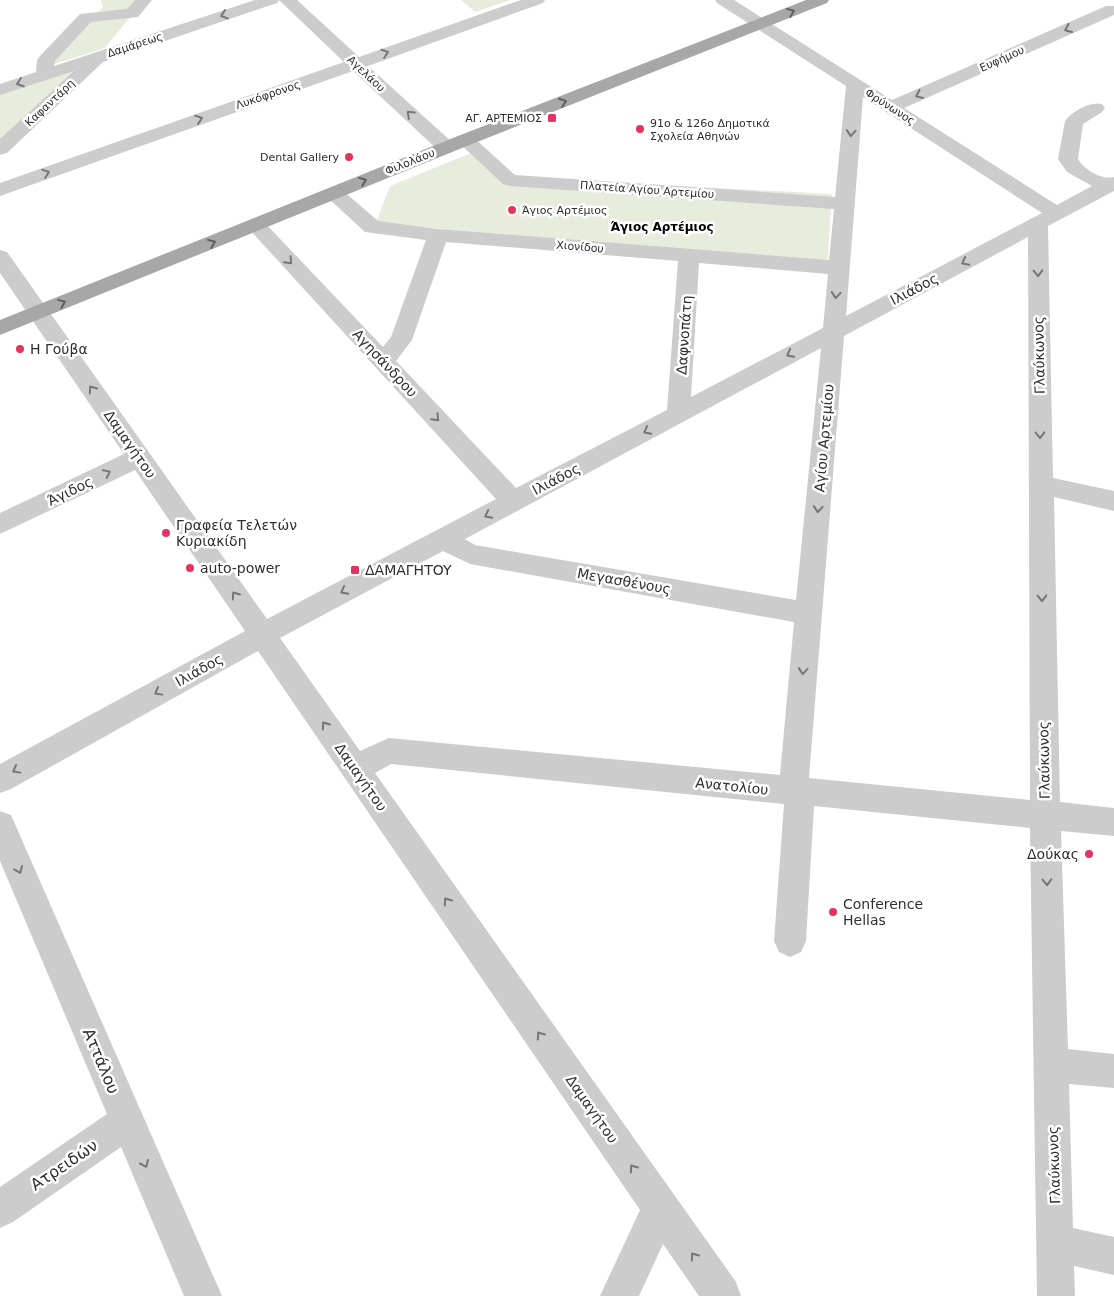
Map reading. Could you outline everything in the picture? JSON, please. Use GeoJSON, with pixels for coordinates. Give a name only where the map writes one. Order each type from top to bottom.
{"type":"FeatureCollection","features":[{"type":"Feature","properties":{"kind":"main road","name":"Φιλολάου"},"geometry":{"type":"LineString","coordinates":[[0,328],[446,147],[822,0]]}},
{"type":"Feature","properties":{"kind":"street","name":"Καφαντάρη"},"geometry":{"type":"LineString","coordinates":[[44,75],[46,60],[81,12],[132,14],[144,0]]}},
{"type":"Feature","properties":{"kind":"street","name":"Δαμάρεως"},"geometry":{"type":"LineString","coordinates":[[0,90],[271,0]]}},
{"type":"Feature","properties":{"kind":"street","name":"Αγελάου"},"geometry":{"type":"LineString","coordinates":[[287,0],[446,147]]}},
{"type":"Feature","properties":{"kind":"street","name":"Λυκόφρονος"},"geometry":{"type":"LineString","coordinates":[[0,190],[537,0]]}},
{"type":"Feature","properties":{"kind":"street","name":"Φρύνωνος"},"geometry":{"type":"LineString","coordinates":[[723,0],[891,107],[1047,218]]}},
{"type":"Feature","properties":{"kind":"street"},"geometry":{"type":"LineString","coordinates":[[1093,0],[1113,10]]}},
{"type":"Feature","properties":{"kind":"street","name":"Ευφήμου"},"geometry":{"type":"LineString","coordinates":[[891,107],[1113,10]]}},
{"type":"Feature","properties":{"kind":"street","name":"Καφαντάρη"},"geometry":{"type":"LineString","coordinates":[[0,149],[100,57]]}},
{"type":"Feature","properties":{"kind":"street","name":"Αγίου Αρτεμίου"},"geometry":{"type":"LineString","coordinates":[[790,941],[808,613],[855,84]]}},
{"type":"Feature","properties":{"kind":"street"},"geometry":{"type":"LineString","coordinates":[[1096,108],[1074,121],[1068,159],[1070,164],[1078,170],[1111,185]]}},
{"type":"Feature","properties":{"kind":"street","name":"Πλατεία Αγίου Αρτεμίου"},"geometry":{"type":"LineString","coordinates":[[465,140],[510,180],[844,204]]}},
{"type":"Feature","properties":{"kind":"street","name":"Ιλιάδος"},"geometry":{"type":"LineString","coordinates":[[0,779],[443,538],[1111,185]]}},
{"type":"Feature","properties":{"kind":"street","name":"Χιονίδου"},"geometry":{"type":"LineString","coordinates":[[334,194],[372,227],[438,235],[839,268]]}},
{"type":"Feature","properties":{"kind":"street","name":"Γλαύκωνος"},"geometry":{"type":"LineString","coordinates":[[1047,218],[1041,485],[1045,816],[1056,1296]]}},
{"type":"Feature","properties":{"kind":"street","name":"Αγησάνδρου"},"geometry":{"type":"LineString","coordinates":[[256,225],[514,502]]}},
{"type":"Feature","properties":{"kind":"street"},"geometry":{"type":"LineString","coordinates":[[384,362],[401,340],[438,235]]}},
{"type":"Feature","properties":{"kind":"street","name":"Δαφνοπάτη"},"geometry":{"type":"LineString","coordinates":[[678,415],[689,256]]}},
{"type":"Feature","properties":{"kind":"street","name":"Δαμαγήτου"},"geometry":{"type":"LineString","coordinates":[[0,257],[722,1296]]}},
{"type":"Feature","properties":{"kind":"street","name":"Άγιδος"},"geometry":{"type":"LineString","coordinates":[[0,524],[139,457]]}},
{"type":"Feature","properties":{"kind":"street"},"geometry":{"type":"LineString","coordinates":[[1041,485],[1114,500]]}},
{"type":"Feature","properties":{"kind":"street","name":"Μεγασθένους"},"geometry":{"type":"LineString","coordinates":[[443,538],[470,554],[808,613]]}},
{"type":"Feature","properties":{"kind":"street","name":"Ανατολίου"},"geometry":{"type":"LineString","coordinates":[[355,768],[389,751],[1114,822]]}},
{"type":"Feature","properties":{"kind":"street","name":"Αττάλου"},"geometry":{"type":"LineString","coordinates":[[0,825],[203,1296]]}},
{"type":"Feature","properties":{"kind":"street"},"geometry":{"type":"LineString","coordinates":[[1051,1064],[1114,1071]]}},
{"type":"Feature","properties":{"kind":"street","name":"Ατρειδών"},"geometry":{"type":"LineString","coordinates":[[0,1209],[127,1122]]}},
{"type":"Feature","properties":{"kind":"street"},"geometry":{"type":"LineString","coordinates":[[619,1296],[661,1208]]}},
{"type":"Feature","properties":{"kind":"street"},"geometry":{"type":"LineString","coordinates":[[1056,1244],[1114,1256]]}},
{"type":"Feature","properties":{"kind":"shaded area"},"geometry":{"type":"Polygon","coordinates":[[[101,0],[144,0],[105,48],[48,66],[103,7],[101,0]]]}},
{"type":"Feature","properties":{"kind":"shaded area"},"geometry":{"type":"Polygon","coordinates":[[[461,0],[510,0],[475,12],[461,0]]]}},
{"type":"Feature","properties":{"kind":"shaded area"},"geometry":{"type":"Polygon","coordinates":[[[77,69],[0,144],[0,94],[77,69]]]}},
{"type":"Feature","properties":{"kind":"shaded area"},"geometry":{"type":"Polygon","coordinates":[[[481,149],[513,177],[832,194],[827,269],[443,239],[445,229],[376,223],[390,186],[481,149]]]}},
{"type":"Feature","properties":{"kind":"place","name":"ΑΓ. ΑΡΤΕΜΙΟΣ"},"geometry":{"type":"Point","coordinates":[552,118]}},
{"type":"Feature","properties":{"kind":"place","name":"91ο & 126ο Δημοτικά Σχολεία Αθηνών"},"geometry":{"type":"Point","coordinates":[640,129]}},
{"type":"Feature","properties":{"kind":"place","name":"Dental Gallery"},"geometry":{"type":"Point","coordinates":[349,157]}},
{"type":"Feature","properties":{"kind":"place","name":"Άγιος Αρτέμιος"},"geometry":{"type":"Point","coordinates":[512,210]}},
{"type":"Feature","properties":{"kind":"place","name":"Η Γούβα"},"geometry":{"type":"Point","coordinates":[20,349]}},
{"type":"Feature","properties":{"kind":"place","name":"Γραφεία Τελετών Κυριακίδη"},"geometry":{"type":"Point","coordinates":[166,533]}},
{"type":"Feature","properties":{"kind":"place","name":"auto-power"},"geometry":{"type":"Point","coordinates":[190,568]}},
{"type":"Feature","properties":{"kind":"place","name":"ΔΑΜΑΓHΤOY"},"geometry":{"type":"Point","coordinates":[355,570]}},
{"type":"Feature","properties":{"kind":"place","name":"Δούκας"},"geometry":{"type":"Point","coordinates":[1089,854]}},
{"type":"Feature","properties":{"kind":"place","name":"Conference Hellas"},"geometry":{"type":"Point","coordinates":[833,912]}},
{"type":"Feature","properties":{"kind":"district","name":"Άγιος Αρτέμιος"},"geometry":{"type":"Point","coordinates":[662,227]}}]}
